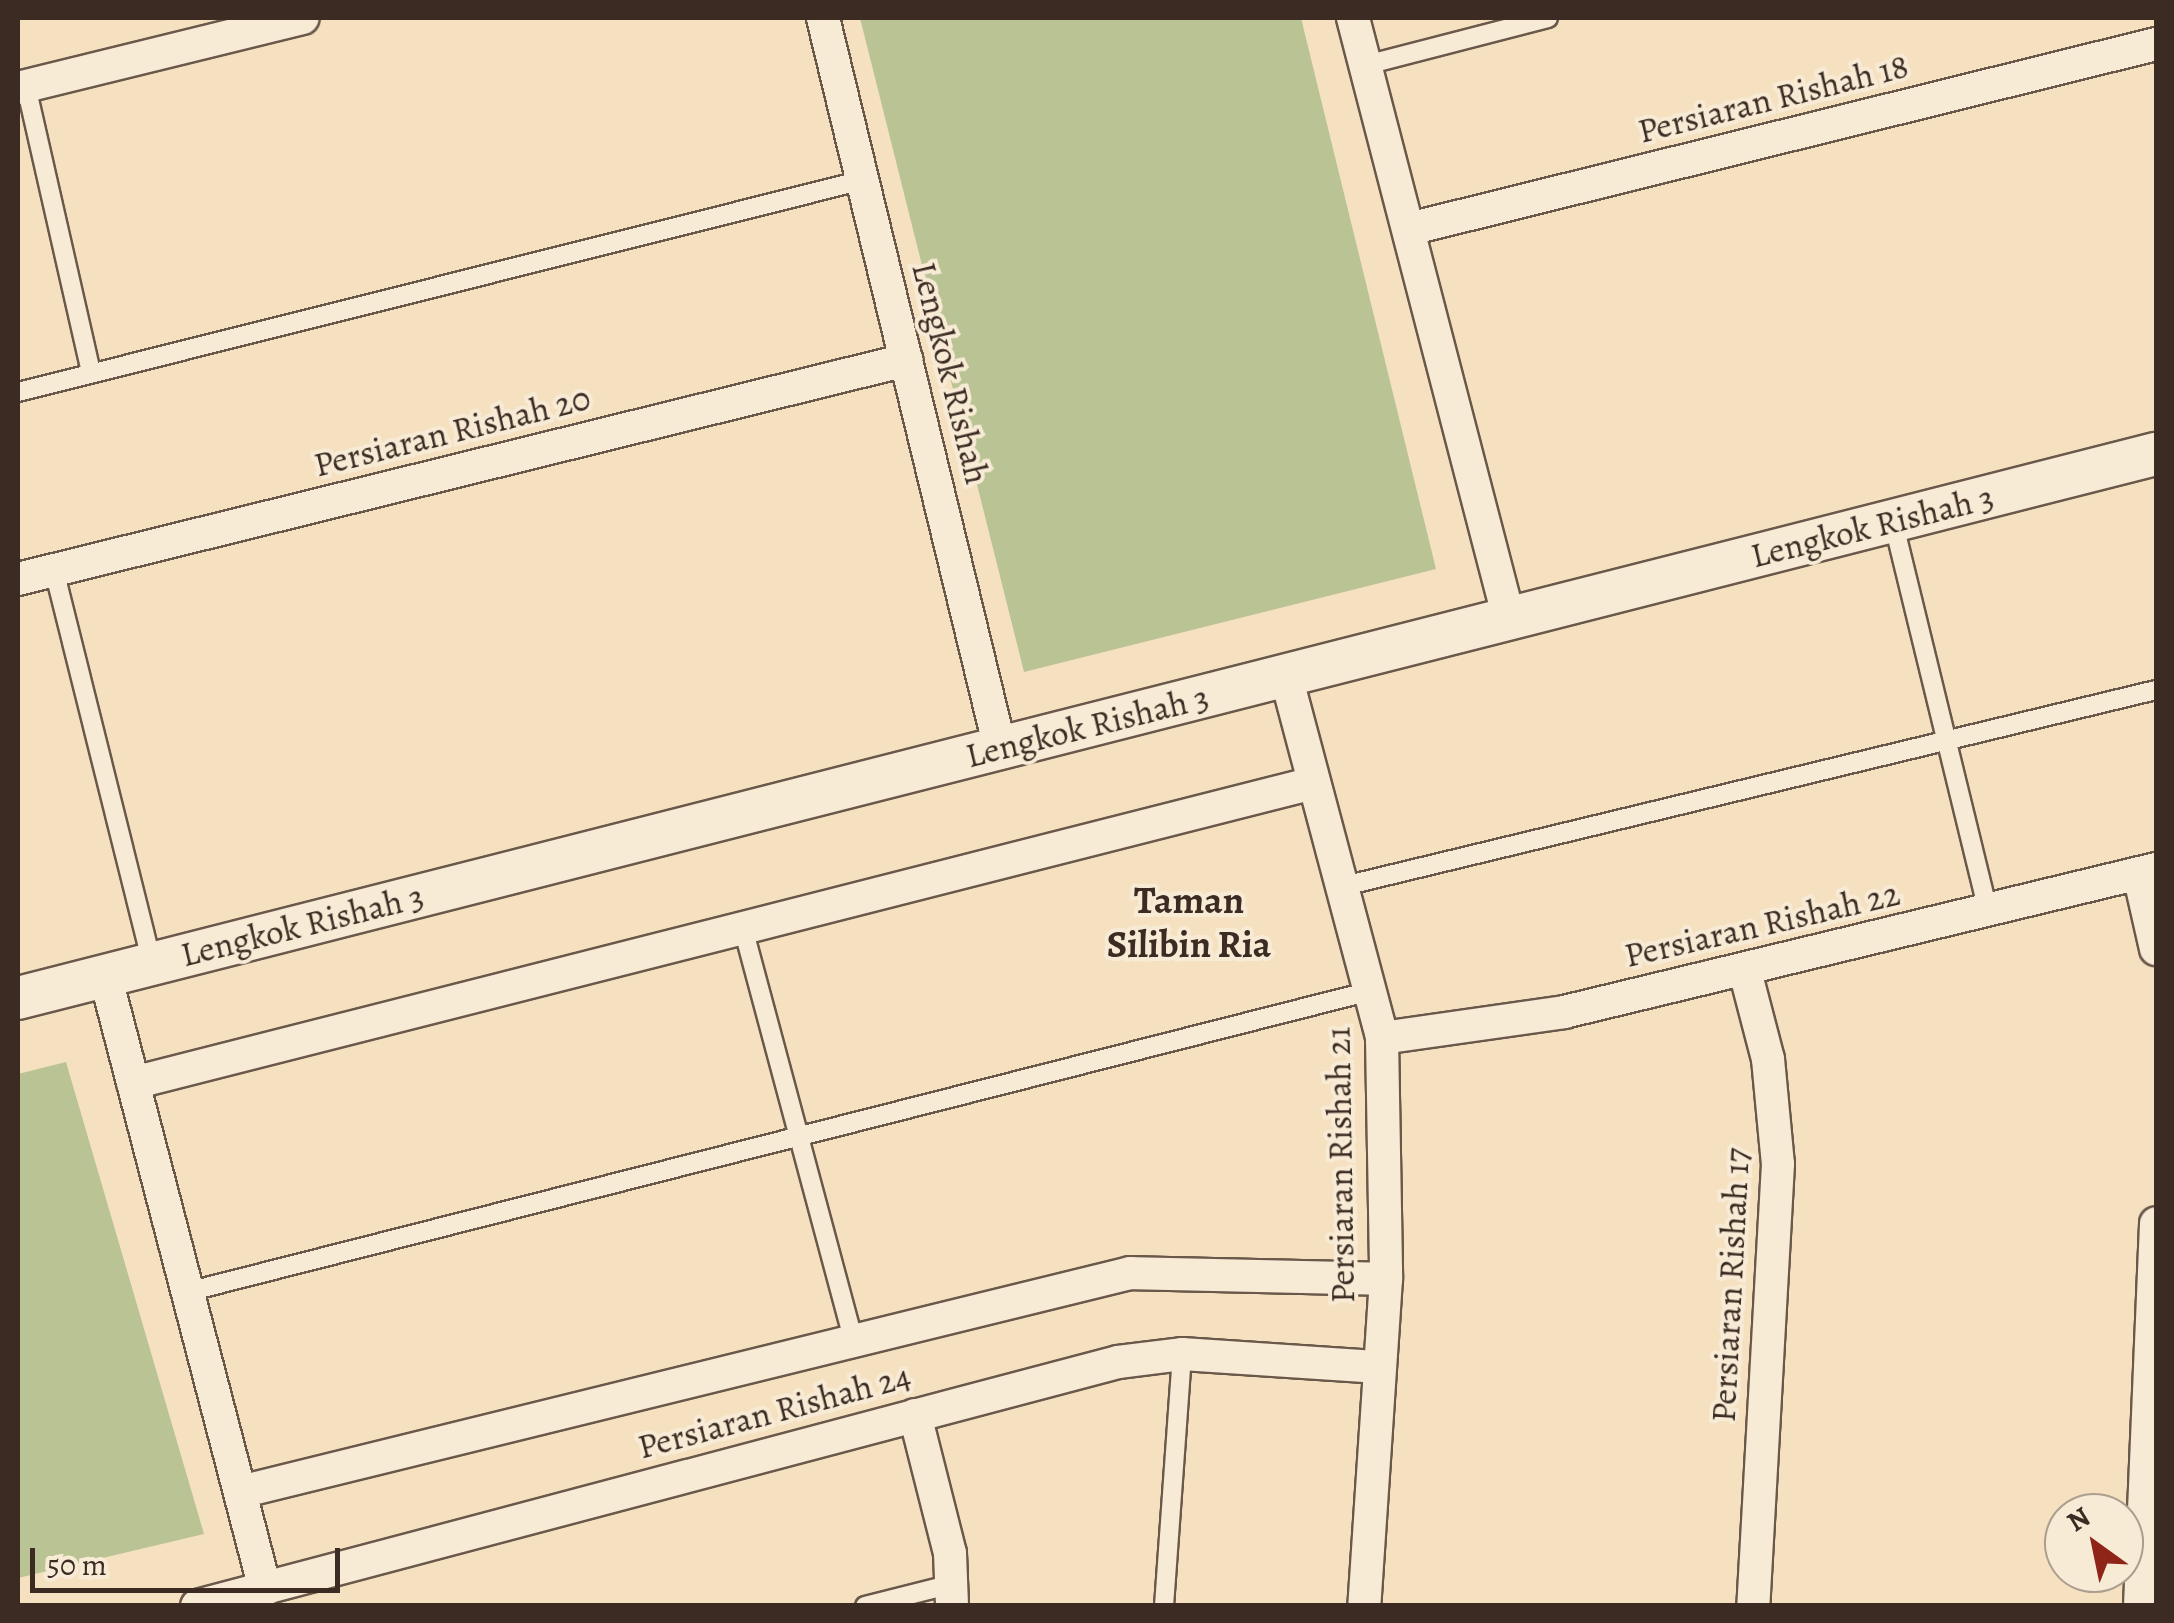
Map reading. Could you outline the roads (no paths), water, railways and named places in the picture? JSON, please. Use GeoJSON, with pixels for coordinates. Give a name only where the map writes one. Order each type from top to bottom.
{"type":"FeatureCollection","features":[{"type":"Feature","properties":{"kind":"street"},"geometry":{"type":"LineString","coordinates":[[22,87],[303,18]]}},
{"type":"Feature","properties":{"kind":"street","name":"Lengkok Rishah"},"geometry":{"type":"LineString","coordinates":[[824,18],[1000,748]]}},
{"type":"Feature","properties":{"kind":"street"},"geometry":{"type":"LineString","coordinates":[[1353,18],[1509,619]]}},
{"type":"Feature","properties":{"kind":"street","name":"Persiaran Rishah 18"},"geometry":{"type":"LineString","coordinates":[[1408,229],[2156,44]]}},
{"type":"Feature","properties":{"kind":"street","name":"Persiaran Rishah 20"},"geometry":{"type":"LineString","coordinates":[[18,579],[906,360]]}},
{"type":"Feature","properties":{"kind":"street","name":"Lengkok Rishah 3"},"geometry":{"type":"LineString","coordinates":[[18,998],[2156,454]]}},
{"type":"Feature","properties":{"kind":"street","name":"Persiaran Rishah 21"},"geometry":{"type":"LineString","coordinates":[[1286,676],[1313,784],[1348,885],[1382,1038],[1386,1279],[1364,1606]]}},
{"type":"Feature","properties":{"kind":"street"},"geometry":{"type":"LineString","coordinates":[[133,1082],[1313,784]]}},
{"type":"Feature","properties":{"kind":"street"},"geometry":{"type":"LineString","coordinates":[[2148,872],[2156,949]]}},
{"type":"Feature","properties":{"kind":"street","name":"Persiaran Rishah 22"},"geometry":{"type":"LineString","coordinates":[[1382,1038],[1564,1012],[2148,872]]}},
{"type":"Feature","properties":{"kind":"street","name":"Persiaran Rishah 17"},"geometry":{"type":"LineString","coordinates":[[1745,970],[1768,1060],[1778,1164],[1753,1606]]}},
{"type":"Feature","properties":{"kind":"street"},"geometry":{"type":"LineString","coordinates":[[105,975],[265,1589]]}},
{"type":"Feature","properties":{"kind":"street"},"geometry":{"type":"LineString","coordinates":[[2140,1606],[2151,1478],[2156,1223]]}},
{"type":"Feature","properties":{"kind":"street"},"geometry":{"type":"LineString","coordinates":[[240,1492],[1130,1273],[1386,1279]]}},
{"type":"Feature","properties":{"kind":"street","name":"Persiaran Rishah 24"},"geometry":{"type":"LineString","coordinates":[[197,1606],[915,1414],[1182,1354],[1380,1367]]}},
{"type":"Feature","properties":{"kind":"street"},"geometry":{"type":"LineString","coordinates":[[915,1414],[952,1595]]}},
{"type":"Feature","properties":{"kind":"lane"},"geometry":{"type":"LineString","coordinates":[[1366,65],[1548,18]]}},
{"type":"Feature","properties":{"kind":"lane"},"geometry":{"type":"LineString","coordinates":[[22,87],[91,373]]}},
{"type":"Feature","properties":{"kind":"lane"},"geometry":{"type":"LineString","coordinates":[[18,392],[863,180]]}},
{"type":"Feature","properties":{"kind":"lane"},"geometry":{"type":"LineString","coordinates":[[1893,521],[1988,911]]}},
{"type":"Feature","properties":{"kind":"lane"},"geometry":{"type":"LineString","coordinates":[[54,570],[152,963]]}},
{"type":"Feature","properties":{"kind":"lane"},"geometry":{"type":"LineString","coordinates":[[1348,885],[2156,690]]}},
{"type":"Feature","properties":{"kind":"lane"},"geometry":{"type":"LineString","coordinates":[[743,928],[854,1342]]}},
{"type":"Feature","properties":{"kind":"lane"},"geometry":{"type":"LineString","coordinates":[[187,1292],[1374,990]]}},
{"type":"Feature","properties":{"kind":"lane"},"geometry":{"type":"LineString","coordinates":[[1164,1606],[1182,1354]]}},
{"type":"Feature","properties":{"kind":"lane"},"geometry":{"type":"LineString","coordinates":[[865,1606],[952,1595]]}},
{"type":"Feature","properties":{"kind":"district","name":"Taman Silibin Ria"},"geometry":{"type":"Point","coordinates":[1189,923]}}]}
